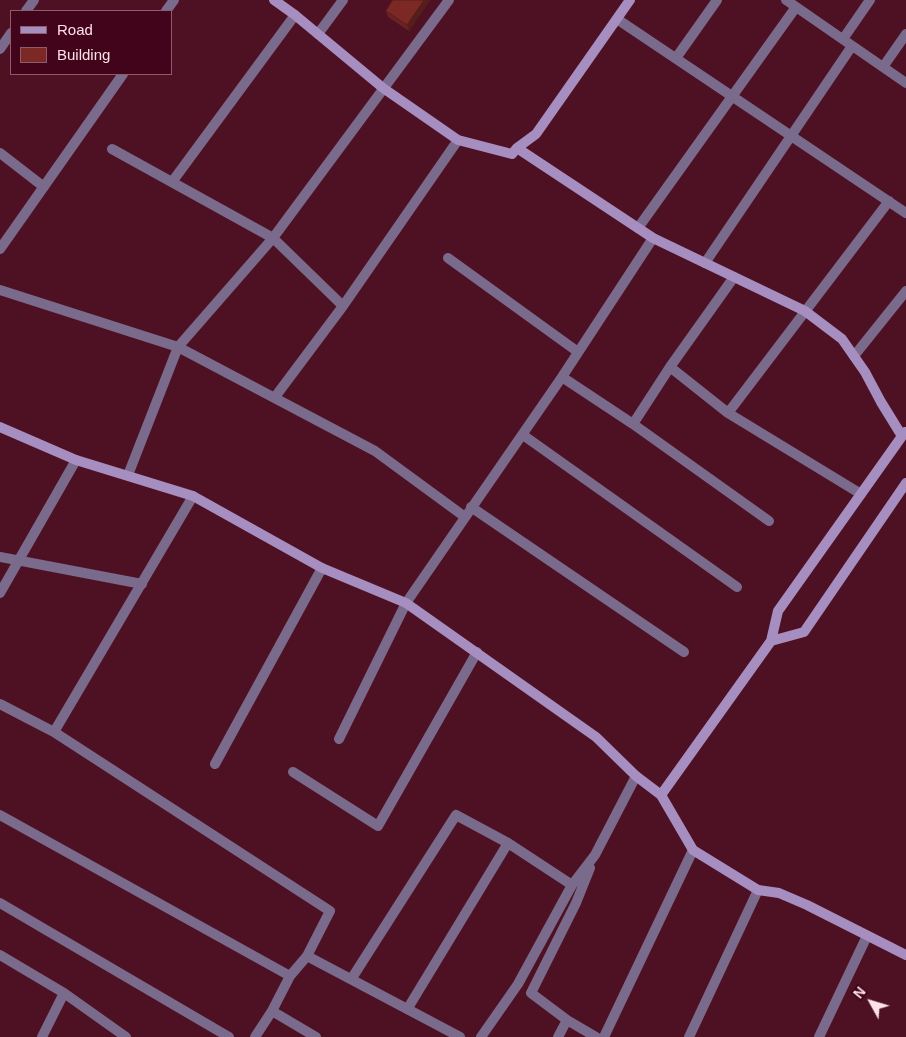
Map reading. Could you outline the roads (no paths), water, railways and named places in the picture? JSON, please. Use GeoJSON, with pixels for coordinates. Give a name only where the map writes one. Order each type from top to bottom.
{"type":"FeatureCollection","features":[{"type":"Feature","properties":{"kind":"street"},"geometry":{"type":"LineString","coordinates":[[274,0],[295,15],[383,88],[458,140],[512,154],[536,134],[630,0]]}},
{"type":"Feature","properties":{"kind":"street"},"geometry":{"type":"LineString","coordinates":[[318,34],[344,0]]}},
{"type":"Feature","properties":{"kind":"street"},"geometry":{"type":"LineString","coordinates":[[128,476],[178,347],[273,238],[449,0]]}},
{"type":"Feature","properties":{"kind":"street"},"geometry":{"type":"LineString","coordinates":[[676,58],[717,0]]}},
{"type":"Feature","properties":{"kind":"street"},"geometry":{"type":"LineString","coordinates":[[786,0],[906,83]]}},
{"type":"Feature","properties":{"kind":"street"},"geometry":{"type":"LineString","coordinates":[[705,263],[791,136],[870,0]]}},
{"type":"Feature","properties":{"kind":"street"},"geometry":{"type":"LineString","coordinates":[[638,228],[796,7]]}},
{"type":"Feature","properties":{"kind":"street"},"geometry":{"type":"LineString","coordinates":[[172,182],[295,15]]}},
{"type":"Feature","properties":{"kind":"street"},"geometry":{"type":"LineString","coordinates":[[617,19],[906,213]]}},
{"type":"Feature","properties":{"kind":"street"},"geometry":{"type":"LineString","coordinates":[[0,49],[10,34]]}},
{"type":"Feature","properties":{"kind":"street"},"geometry":{"type":"LineString","coordinates":[[883,67],[906,34]]}},
{"type":"Feature","properties":{"kind":"street"},"geometry":{"type":"LineString","coordinates":[[0,249],[122,75]]}},
{"type":"Feature","properties":{"kind":"street"},"geometry":{"type":"LineString","coordinates":[[275,397],[343,306],[458,140]]}},
{"type":"Feature","properties":{"kind":"street"},"geometry":{"type":"LineString","coordinates":[[517,148],[653,238],[805,312],[842,339],[904,433],[778,611],[771,641],[661,794]]}},
{"type":"Feature","properties":{"kind":"street"},"geometry":{"type":"LineString","coordinates":[[112,149],[273,238],[343,306]]}},
{"type":"Feature","properties":{"kind":"street"},"geometry":{"type":"LineString","coordinates":[[0,153],[44,187]]}},
{"type":"Feature","properties":{"kind":"street"},"geometry":{"type":"LineString","coordinates":[[728,413],[889,201]]}},
{"type":"Feature","properties":{"kind":"street"},"geometry":{"type":"LineString","coordinates":[[338,738],[406,603],[471,507],[523,435],[653,238]]}},
{"type":"Feature","properties":{"kind":"street"},"geometry":{"type":"LineString","coordinates":[[448,258],[578,352]]}},
{"type":"Feature","properties":{"kind":"street"},"geometry":{"type":"LineString","coordinates":[[633,424],[670,367],[734,277]]}},
{"type":"Feature","properties":{"kind":"street"},"geometry":{"type":"LineString","coordinates":[[0,290],[178,347],[375,451],[465,517]]}},
{"type":"Feature","properties":{"kind":"street"},"geometry":{"type":"LineString","coordinates":[[854,356],[906,291]]}},
{"type":"Feature","properties":{"kind":"street"},"geometry":{"type":"LineString","coordinates":[[670,367],[728,413],[861,494]]}},
{"type":"Feature","properties":{"kind":"street"},"geometry":{"type":"LineString","coordinates":[[562,377],[633,424],[769,521]]}},
{"type":"Feature","properties":{"kind":"street"},"geometry":{"type":"LineString","coordinates":[[0,427],[76,460],[193,496],[322,568],[406,603],[596,737],[636,776],[661,794],[693,850],[758,890],[779,893],[906,955]]}},
{"type":"Feature","properties":{"kind":"street"},"geometry":{"type":"LineString","coordinates":[[523,435],[737,587]]}},
{"type":"Feature","properties":{"kind":"street"},"geometry":{"type":"LineString","coordinates":[[0,593],[76,460]]}},
{"type":"Feature","properties":{"kind":"street"},"geometry":{"type":"LineString","coordinates":[[771,641],[804,632],[906,483]]}},
{"type":"Feature","properties":{"kind":"street"},"geometry":{"type":"LineString","coordinates":[[54,732],[193,496]]}},
{"type":"Feature","properties":{"kind":"street"},"geometry":{"type":"LineString","coordinates":[[471,507],[684,652]]}},
{"type":"Feature","properties":{"kind":"street"},"geometry":{"type":"LineString","coordinates":[[0,557],[142,584]]}},
{"type":"Feature","properties":{"kind":"street"},"geometry":{"type":"LineString","coordinates":[[215,764],[322,568]]}},
{"type":"Feature","properties":{"kind":"street"},"geometry":{"type":"LineString","coordinates":[[293,772],[378,826],[477,652]]}},
{"type":"Feature","properties":{"kind":"street"},"geometry":{"type":"LineString","coordinates":[[0,704],[54,732],[330,911],[307,956],[290,976],[272,1011],[255,1037]]}},
{"type":"Feature","properties":{"kind":"street"},"geometry":{"type":"LineString","coordinates":[[531,993],[576,903],[595,855],[636,776]]}},
{"type":"Feature","properties":{"kind":"street"},"geometry":{"type":"LineString","coordinates":[[0,815],[290,976]]}},
{"type":"Feature","properties":{"kind":"street"},"geometry":{"type":"LineString","coordinates":[[352,978],[456,816],[508,842],[572,885]]}},
{"type":"Feature","properties":{"kind":"street"},"geometry":{"type":"LineString","coordinates":[[408,1008],[508,842]]}},
{"type":"Feature","properties":{"kind":"street"},"geometry":{"type":"LineString","coordinates":[[604,1037],[693,850]]}},
{"type":"Feature","properties":{"kind":"street"},"geometry":{"type":"LineString","coordinates":[[481,1037],[518,984],[572,885],[595,855]]}},
{"type":"Feature","properties":{"kind":"street"},"geometry":{"type":"LineString","coordinates":[[690,1037],[758,890]]}},
{"type":"Feature","properties":{"kind":"street"},"geometry":{"type":"LineString","coordinates":[[0,903],[229,1037]]}},
{"type":"Feature","properties":{"kind":"street"},"geometry":{"type":"LineString","coordinates":[[819,1037],[868,936]]}},
{"type":"Feature","properties":{"kind":"street"},"geometry":{"type":"LineString","coordinates":[[0,955],[64,993],[126,1037]]}},
{"type":"Feature","properties":{"kind":"street"},"geometry":{"type":"LineString","coordinates":[[307,956],[352,978],[460,1037]]}},
{"type":"Feature","properties":{"kind":"street"},"geometry":{"type":"LineString","coordinates":[[518,984],[567,1020],[596,1037]]}},
{"type":"Feature","properties":{"kind":"street"},"geometry":{"type":"LineString","coordinates":[[42,1037],[64,993]]}},
{"type":"Feature","properties":{"kind":"street"},"geometry":{"type":"LineString","coordinates":[[272,1011],[316,1037]]}},
{"type":"Feature","properties":{"kind":"street"},"geometry":{"type":"LineString","coordinates":[[558,1037],[567,1020]]}}]}
